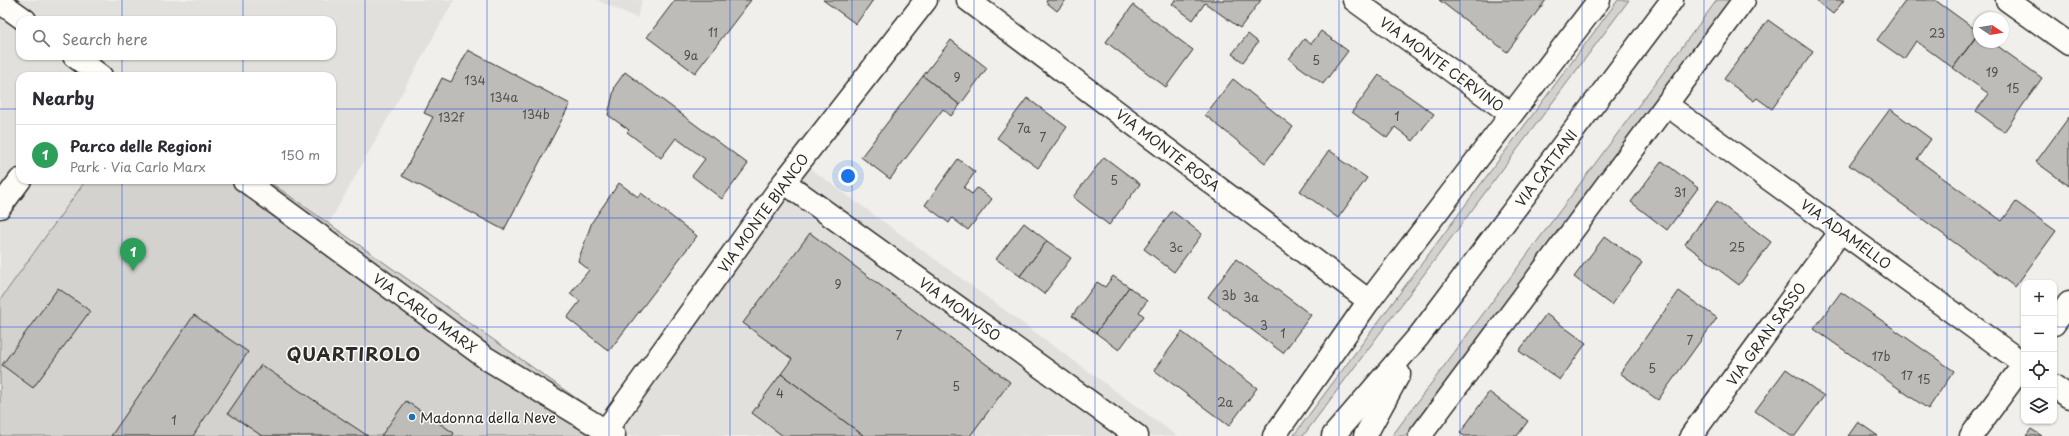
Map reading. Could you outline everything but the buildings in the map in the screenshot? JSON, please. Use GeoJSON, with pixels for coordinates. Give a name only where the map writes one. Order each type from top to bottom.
{"type":"FeatureCollection","features":[{"type":"Feature","properties":{"kind":"street","name":"VIA MONTE BIANCO"},"geometry":{"type":"LineString","coordinates":[[610,433],[784,182],[926,0]]}},
{"type":"Feature","properties":{"kind":"street","name":"VIA MONTE ROSA"},"geometry":{"type":"LineString","coordinates":[[968,0],[1369,301]]}},
{"type":"Feature","properties":{"kind":"street","name":"VIA MONTE CERVINO"},"geometry":{"type":"LineString","coordinates":[[1354,0],[1511,114]]}},
{"type":"Feature","properties":{"kind":"street"},"geometry":{"type":"LineString","coordinates":[[1274,436],[1369,301],[1599,0]]}},
{"type":"Feature","properties":{"kind":"street","name":"VIA CATTANI"},"geometry":{"type":"LineString","coordinates":[[1333,436],[1419,336],[1672,0]]}},
{"type":"Feature","properties":{"kind":"street"},"geometry":{"type":"LineString","coordinates":[[1420,436],[1744,0]]}},
{"type":"Feature","properties":{"kind":"street"},"geometry":{"type":"LineString","coordinates":[[2007,0],[2069,44]]}},
{"type":"Feature","properties":{"kind":"street"},"geometry":{"type":"LineString","coordinates":[[0,2],[19,16]]}},
{"type":"Feature","properties":{"kind":"street"},"geometry":{"type":"LineString","coordinates":[[79,60],[94,72]]}},
{"type":"Feature","properties":{"kind":"street","name":"VIA ADAMELLO"},"geometry":{"type":"LineString","coordinates":[[1667,105],[2021,362]]}},
{"type":"Feature","properties":{"kind":"street","name":"VIA MONVISO"},"geometry":{"type":"LineString","coordinates":[[784,182],[1137,436]]}},
{"type":"Feature","properties":{"kind":"street"},"geometry":{"type":"LineString","coordinates":[[0,207],[17,184]]}},
{"type":"Feature","properties":{"kind":"street","name":"VIA CARLO MARX"},"geometry":{"type":"LineString","coordinates":[[249,184],[486,358],[610,433]]}},
{"type":"Feature","properties":{"kind":"street","name":"VIA GRAN SASSO"},"geometry":{"type":"LineString","coordinates":[[1691,436],[1842,231]]}},
{"type":"Feature","properties":{"kind":"street"},"geometry":{"type":"LineString","coordinates":[[2057,320],[2069,303]]}},
{"type":"Feature","properties":{"kind":"street","name":"VIA CATTANI"},"geometry":{"type":"LineString","coordinates":[[1365,436],[1419,336]]}},
{"type":"Feature","properties":{"kind":"street"},"geometry":{"type":"LineString","coordinates":[[1971,436],[2021,368]]}},
{"type":"Feature","properties":{"kind":"street"},"geometry":{"type":"LineString","coordinates":[[2057,388],[2069,397]]}},
{"type":"Feature","properties":{"kind":"shaded area"},"geometry":{"type":"Polygon","coordinates":[[[0,0],[454,0],[328,225],[272,184],[336,184],[336,72],[16,72],[16,184],[83,184],[0,300],[0,0]]]}},
{"type":"Feature","properties":{"kind":"shaded area"},"geometry":{"type":"Polygon","coordinates":[[[597,0],[642,0],[637,18],[597,0]]]}},
{"type":"Feature","properties":{"kind":"shaded area"},"geometry":{"type":"Polygon","coordinates":[[[1618,0],[1629,0],[1303,436],[1294,435],[1618,0]]]}},
{"type":"Feature","properties":{"kind":"shaded area"},"geometry":{"type":"Polygon","coordinates":[[[1717,0],[1731,0],[1406,436],[1392,436],[1717,0]]]}},
{"type":"Feature","properties":{"kind":"shaded area"},"geometry":{"type":"Polygon","coordinates":[[[807,166],[1177,436],[617,436],[617,427],[807,166]]]}},
{"type":"Feature","properties":{"kind":"shaded area"},"geometry":{"type":"Polygon","coordinates":[[[83,184],[273,184],[617,427],[617,436],[0,436],[0,300],[83,184]]]}},
{"type":"Feature","properties":{"kind":"place","name":"Parco delle Regioni"},"geometry":{"type":"Point","coordinates":[133,271]}},
{"type":"Feature","properties":{"kind":"place","name":"Madonna della Neve"},"geometry":{"type":"Point","coordinates":[412,417]}},
{"type":"Feature","properties":{"kind":"district","name":"QUARTIROLO"},"geometry":{"type":"Point","coordinates":[354,353]}}]}
